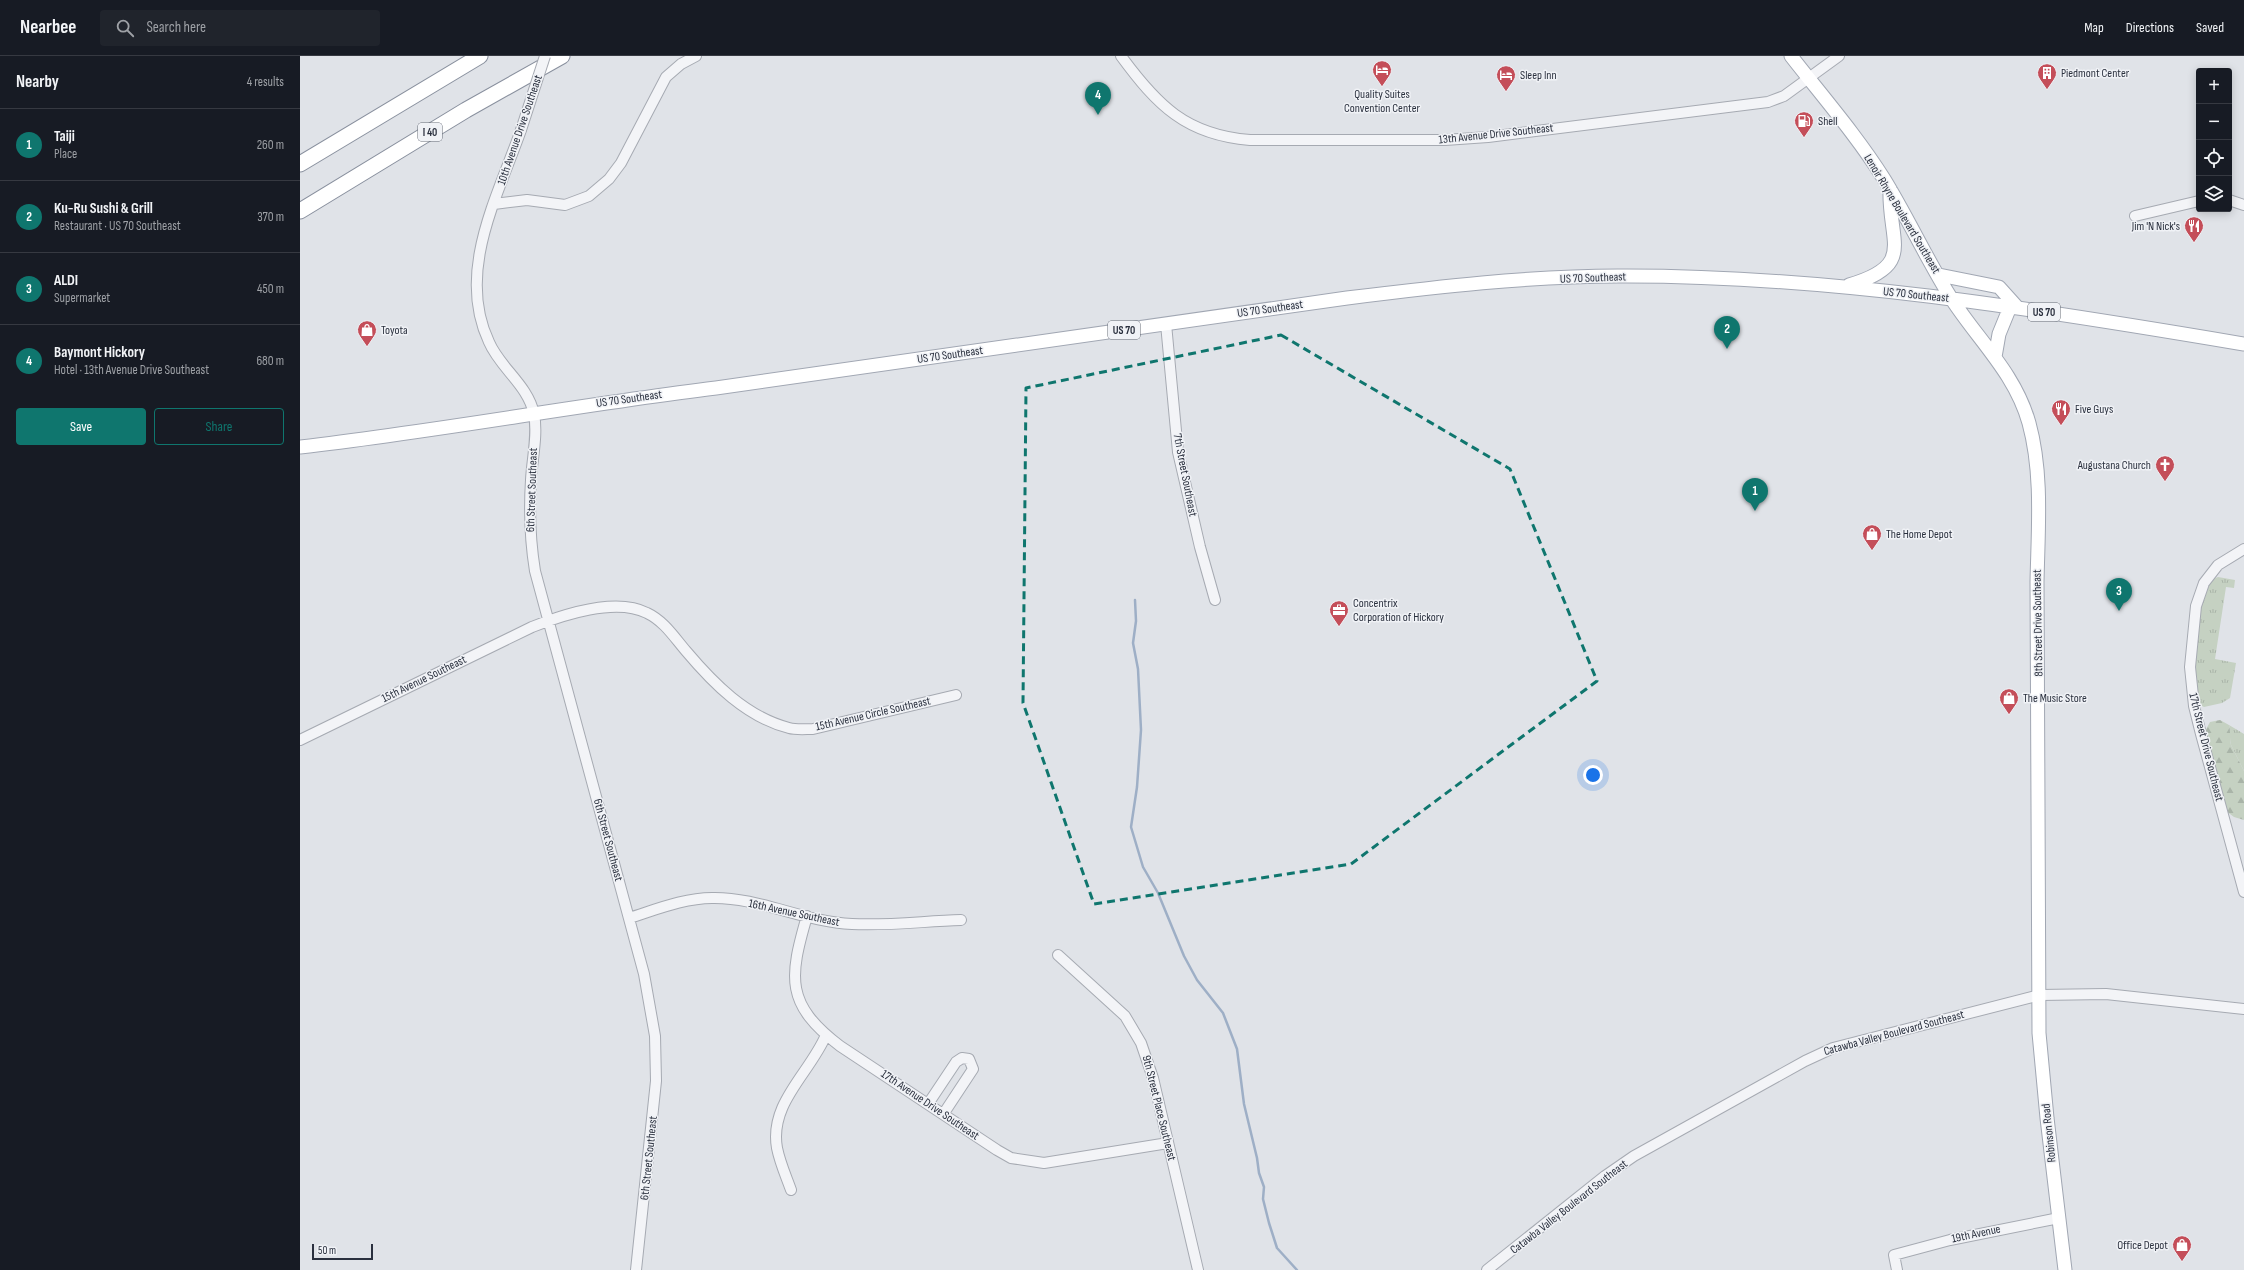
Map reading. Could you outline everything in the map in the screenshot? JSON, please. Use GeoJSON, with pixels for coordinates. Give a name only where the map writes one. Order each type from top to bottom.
{"type":"FeatureCollection","features":[{"type":"Feature","properties":{"kind":"highway"},"geometry":{"type":"LineString","coordinates":[[300,164],[480,56]]}},
{"type":"Feature","properties":{"kind":"highway","name":"I 40"},"geometry":{"type":"LineString","coordinates":[[300,211],[466,110],[562,56]]}},
{"type":"Feature","properties":{"kind":"main road","name":"Lenoir Rhyne Boulevard Southeast"},"geometry":{"type":"LineString","coordinates":[[1791,56],[1854,136],[1890,188],[1951,298]]}},
{"type":"Feature","properties":{"kind":"main road"},"geometry":{"type":"LineString","coordinates":[[1841,287],[1870,279],[1879,274],[1889,265],[1895,253],[1894,233],[1889,211],[1890,188]]}},
{"type":"Feature","properties":{"kind":"main road"},"geometry":{"type":"LineString","coordinates":[[1939,275],[1999,287],[2013,307],[1998,334],[1995,357]]}},
{"type":"Feature","properties":{"kind":"main road","name":"US 70 Southeast"},"geometry":{"type":"LineString","coordinates":[[300,447],[360,440],[534,413],[1392,293],[1563,278],[1620,276],[1688,277],[1795,282],[1951,298],[2244,344]]}},
{"type":"Feature","properties":{"kind":"main road","name":"8th Street Drive Southeast"},"geometry":{"type":"LineString","coordinates":[[1951,298],[1995,357],[2016,389],[2029,424],[2038,486],[2040,995]]}},
{"type":"Feature","properties":{"kind":"main road","name":"Robinson Road"},"geometry":{"type":"LineString","coordinates":[[2040,995],[2039,1033],[2065,1270]]}},
{"type":"Feature","properties":{"kind":"street","name":"10th Avenue Drive Southeast"},"geometry":{"type":"LineString","coordinates":[[534,413],[522,389],[490,345],[478,312],[476,285],[477,264],[483,237],[521,130],[545,56]]}},
{"type":"Feature","properties":{"kind":"street"},"geometry":{"type":"LineString","coordinates":[[494,204],[527,200],[565,205],[589,196],[609,179],[621,163],[666,77],[681,64],[696,56]]}},
{"type":"Feature","properties":{"kind":"street","name":"13th Avenue Drive Southeast"},"geometry":{"type":"LineString","coordinates":[[1121,56],[1151,94],[1171,112],[1188,123],[1212,133],[1250,140],[1445,140],[1488,137],[1768,102],[1784,96],[1839,56]]}},
{"type":"Feature","properties":{"kind":"street"},"geometry":{"type":"LineString","coordinates":[[2232,201],[2244,205]]}},
{"type":"Feature","properties":{"kind":"street"},"geometry":{"type":"LineString","coordinates":[[2135,216],[2196,202]]}},
{"type":"Feature","properties":{"kind":"street","name":"7th Street Southeast"},"geometry":{"type":"LineString","coordinates":[[1166,324],[1178,452],[1200,547],[1215,600]]}},
{"type":"Feature","properties":{"kind":"street","name":"6th Street Southeast"},"geometry":{"type":"LineString","coordinates":[[534,413],[534,443],[529,500],[530,533],[535,570],[629,918],[652,1011],[656,1055],[653,1121],[636,1270]]}},
{"type":"Feature","properties":{"kind":"street","name":"17th Street Drive Southeast"},"geometry":{"type":"LineString","coordinates":[[2244,549],[2218,565],[2204,583],[2196,606],[2190,667],[2193,699],[2201,734],[2244,892]]}},
{"type":"Feature","properties":{"kind":"street","name":"15th Avenue Circle Southeast"},"geometry":{"type":"LineString","coordinates":[[548,620],[605,606],[646,612],[662,622],[710,679],[725,693],[749,710],[789,728],[813,729],[956,695]]}},
{"type":"Feature","properties":{"kind":"street","name":"15th Avenue Southeast"},"geometry":{"type":"LineString","coordinates":[[300,740],[548,620]]}},
{"type":"Feature","properties":{"kind":"street","name":"16th Avenue Southeast"},"geometry":{"type":"LineString","coordinates":[[629,918],[689,901],[710,898],[740,901],[851,924],[899,924],[961,920]]}},
{"type":"Feature","properties":{"kind":"street","name":"17th Avenue Drive Southeast"},"geometry":{"type":"LineString","coordinates":[[807,916],[797,955],[796,990],[805,1013],[826,1035],[997,1150],[1011,1158],[1044,1163],[1168,1143]]}},
{"type":"Feature","properties":{"kind":"street","name":"9th Street Place Southeast"},"geometry":{"type":"LineString","coordinates":[[1058,954],[1124,1016],[1136,1034],[1154,1078],[1198,1270]]}},
{"type":"Feature","properties":{"kind":"street","name":"Catawba Valley Boulevard Southeast"},"geometry":{"type":"LineString","coordinates":[[1486,1270],[1605,1176],[1634,1156],[1817,1055],[1876,1036],[2040,995],[2106,994],[2244,1009]]}},
{"type":"Feature","properties":{"kind":"street"},"geometry":{"type":"LineString","coordinates":[[791,1190],[777,1149],[776,1125],[784,1103],[815,1058],[826,1035]]}},
{"type":"Feature","properties":{"kind":"street"},"geometry":{"type":"LineString","coordinates":[[928,1104],[956,1062],[962,1058],[969,1059],[973,1069],[944,1113]]}},
{"type":"Feature","properties":{"kind":"street","name":"19th Avenue"},"geometry":{"type":"LineString","coordinates":[[1897,1270],[1894,1255],[1950,1240],[2059,1218]]}},
{"type":"Feature","properties":{"kind":"highlighted area"},"geometry":{"type":"Polygon","coordinates":[[[1281,335],[1510,469],[1597,681],[1351,864],[1094,904],[1023,703],[1026,388],[1281,335]]]}},
{"type":"Feature","properties":{"kind":"green space"},"geometry":{"type":"Polygon","coordinates":[[[2218,577],[2235,580],[2234,588],[2226,587],[2215,659],[2236,663],[2230,698],[2222,703],[2204,707],[2199,700],[2195,687],[2194,670],[2199,611],[2206,587],[2211,581],[2218,577]]]}},
{"type":"Feature","properties":{"kind":"green space"},"geometry":{"type":"Polygon","coordinates":[[[2220,720],[2229,725],[2231,745],[2244,771],[2244,820],[2234,817],[2226,811],[2204,733],[2210,722],[2220,720]]]}},
{"type":"Feature","properties":{"kind":"green space"},"geometry":{"type":"Polygon","coordinates":[[[2229,725],[2244,734],[2244,771],[2231,745],[2229,725]]]}},
{"type":"Feature","properties":{"kind":"waterway"},"geometry":{"type":"LineString","coordinates":[[1135,600],[1136,621],[1133,643],[1138,669],[1141,730],[1137,787],[1131,827],[1143,867],[1158,893],[1184,956],[1197,980],[1223,1013],[1237,1049],[1244,1104],[1257,1158],[1259,1173],[1264,1187],[1263,1199],[1269,1223],[1277,1248],[1297,1270]]}},
{"type":"Feature","properties":{"kind":"place","name":"Quality Suites Convention Center"},"geometry":{"type":"Point","coordinates":[1382,87]}},
{"type":"Feature","properties":{"kind":"place","name":"Piedmont Center"},"geometry":{"type":"Point","coordinates":[2047,90]}},
{"type":"Feature","properties":{"kind":"place","name":"Sleep Inn"},"geometry":{"type":"Point","coordinates":[1506,92]}},
{"type":"Feature","properties":{"kind":"place","name":"Baymont Hickory"},"geometry":{"type":"Point","coordinates":[1098,115]}},
{"type":"Feature","properties":{"kind":"place","name":"Shell"},"geometry":{"type":"Point","coordinates":[1804,138]}},
{"type":"Feature","properties":{"kind":"place","name":"Jim 'N Nick's"},"geometry":{"type":"Point","coordinates":[2194,243]}},
{"type":"Feature","properties":{"kind":"place","name":"Toyota"},"geometry":{"type":"Point","coordinates":[367,347]}},
{"type":"Feature","properties":{"kind":"place","name":"Ku-Ru Sushi & Grill"},"geometry":{"type":"Point","coordinates":[1727,349]}},
{"type":"Feature","properties":{"kind":"place","name":"Five Guys"},"geometry":{"type":"Point","coordinates":[2061,426]}},
{"type":"Feature","properties":{"kind":"place","name":"Augustana Church"},"geometry":{"type":"Point","coordinates":[2165,482]}},
{"type":"Feature","properties":{"kind":"place","name":"Taiji"},"geometry":{"type":"Point","coordinates":[1755,511]}},
{"type":"Feature","properties":{"kind":"place","name":"The Home Depot"},"geometry":{"type":"Point","coordinates":[1872,551]}},
{"type":"Feature","properties":{"kind":"place","name":"ALDI"},"geometry":{"type":"Point","coordinates":[2119,611]}},
{"type":"Feature","properties":{"kind":"place","name":"Concentrix Corporation of Hickory"},"geometry":{"type":"Point","coordinates":[1339,627]}},
{"type":"Feature","properties":{"kind":"place","name":"The Music Store"},"geometry":{"type":"Point","coordinates":[2009,715]}},
{"type":"Feature","properties":{"kind":"place","name":"Office Depot"},"geometry":{"type":"Point","coordinates":[2182,1262]}}]}
